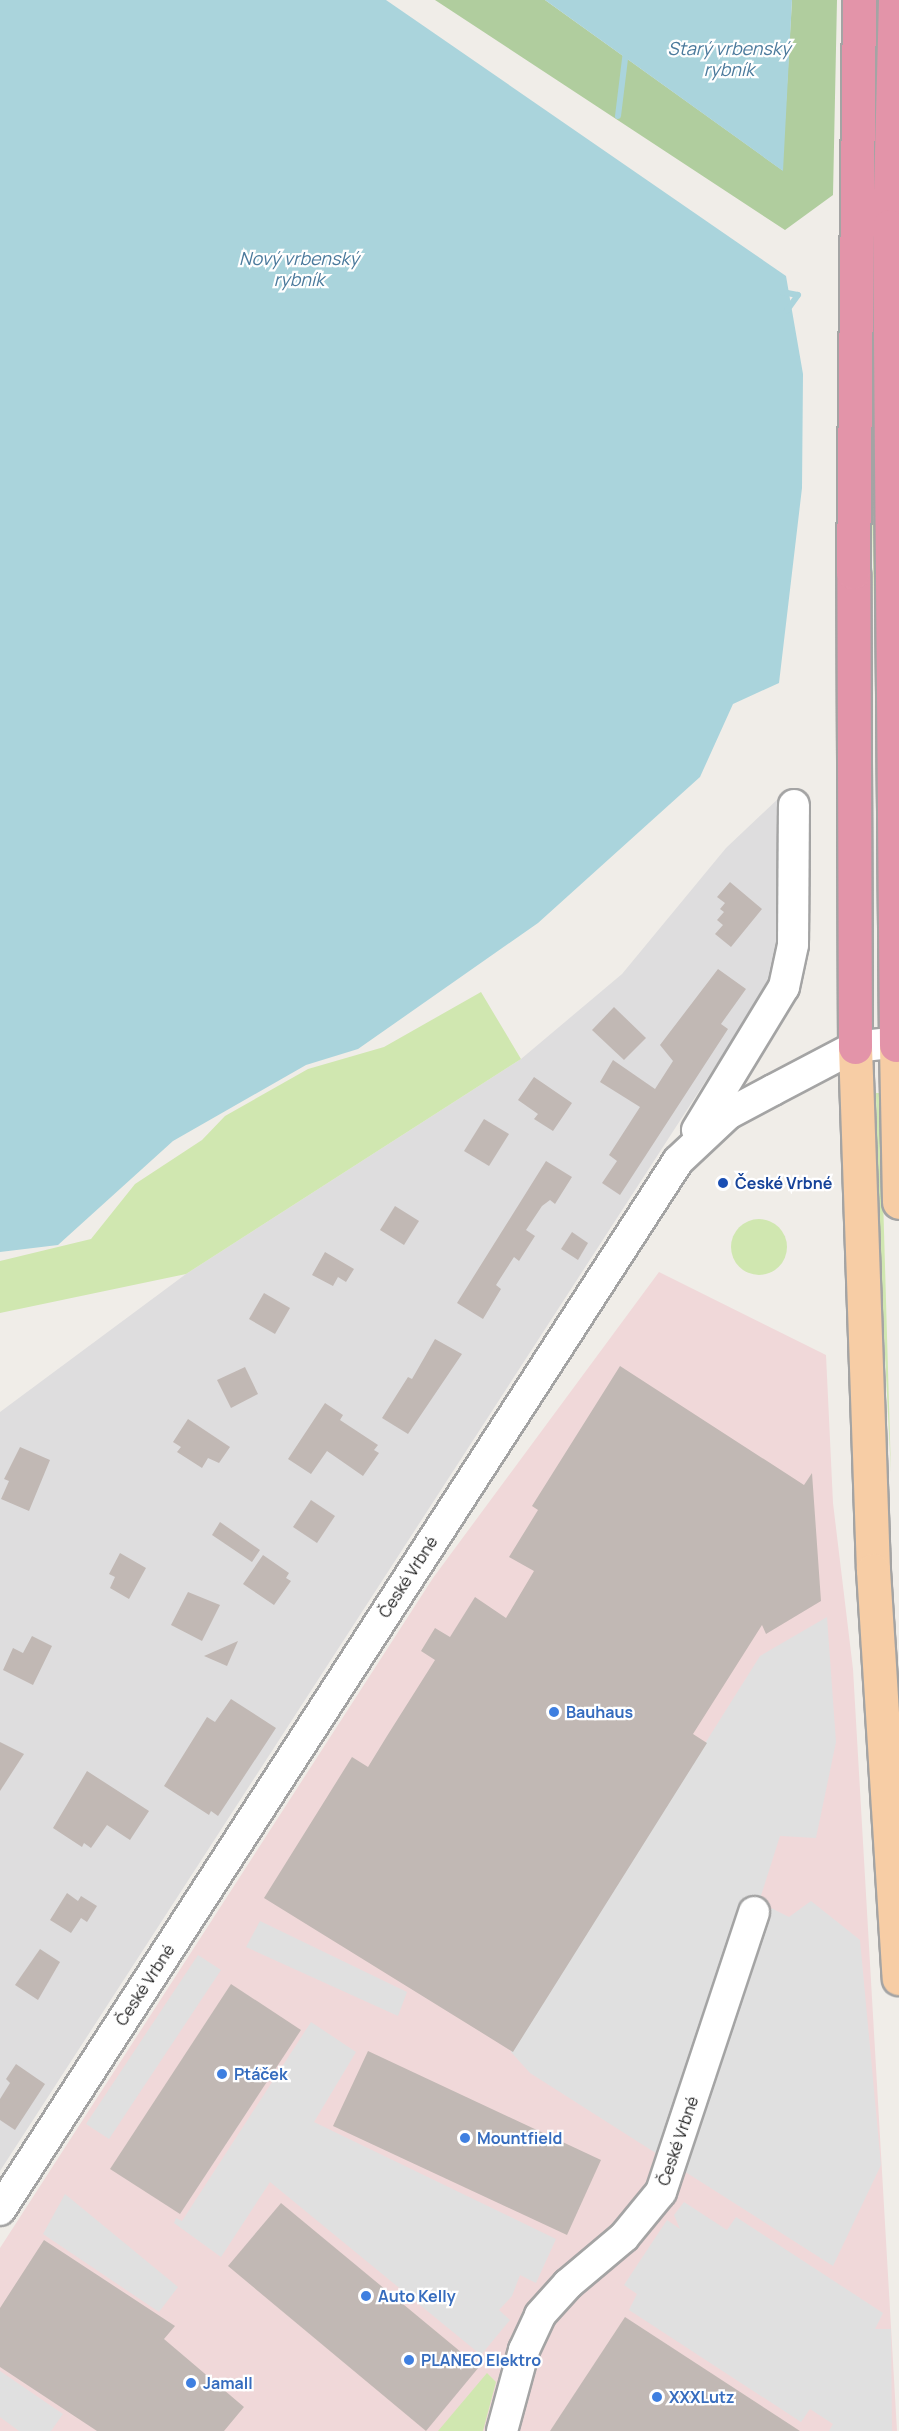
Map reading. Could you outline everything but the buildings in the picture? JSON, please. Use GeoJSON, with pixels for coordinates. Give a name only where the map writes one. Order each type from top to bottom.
{"type":"FeatureCollection","features":[{"type":"Feature","properties":{"kind":"highway"},"geometry":{"type":"LineString","coordinates":[[855,1047],[853,572],[859,0]]}},
{"type":"Feature","properties":{"kind":"highway"},"geometry":{"type":"LineString","coordinates":[[895,0],[889,237],[897,1044]]}},
{"type":"Feature","properties":{"kind":"main road"},"geometry":{"type":"LineString","coordinates":[[897,1044],[899,1202]]}},
{"type":"Feature","properties":{"kind":"main road"},"geometry":{"type":"LineString","coordinates":[[855,1047],[873,1570],[896,1855],[899,1978]]}},
{"type":"Feature","properties":{"kind":"street"},"geometry":{"type":"LineString","coordinates":[[678,1161],[784,987],[793,945],[794,805]]}},
{"type":"Feature","properties":{"kind":"street","name":"České Vrbné"},"geometry":{"type":"LineString","coordinates":[[0,2210],[678,1161],[728,1114],[855,1047],[897,1044]]}},
{"type":"Feature","properties":{"kind":"street"},"geometry":{"type":"LineString","coordinates":[[742,1058],[773,1090]]}},
{"type":"Feature","properties":{"kind":"street","name":"České Vrbné"},"geometry":{"type":"LineString","coordinates":[[502,2431],[524,2350],[540,2315],[568,2284],[624,2237],[661,2192],[754,1912]]}},
{"type":"Feature","properties":{"kind":"shaded area"},"geometry":{"type":"Polygon","coordinates":[[[781,796],[784,960],[0,2171],[0,1412],[186,1274],[521,1059],[622,974],[726,848],[781,796]]]}},
{"type":"Feature","properties":{"kind":"shaded area"},"geometry":{"type":"Polygon","coordinates":[[[659,1272],[826,1355],[833,1503],[853,1669],[897,2431],[0,2431],[0,2248],[433,1578],[659,1272]]]}},
{"type":"Feature","properties":{"kind":"shaded area"},"geometry":{"type":"Polygon","coordinates":[[[827,1617],[836,1742],[816,1838],[780,1836],[759,1902],[789,1917],[811,1901],[860,1940],[881,2165],[833,2266],[530,2073],[511,2052],[760,1656],[827,1617]]]}},
{"type":"Feature","properties":{"kind":"shaded area"},"geometry":{"type":"Polygon","coordinates":[[[260,1921],[407,1992],[398,2016],[246,1947],[260,1921]]]}},
{"type":"Feature","properties":{"kind":"shaded area"},"geometry":{"type":"Polygon","coordinates":[[[198,1955],[221,1970],[109,2139],[86,2124],[198,1955]]]}},
{"type":"Feature","properties":{"kind":"shaded area"},"geometry":{"type":"Polygon","coordinates":[[[311,2022],[356,2052],[314,2122],[556,2239],[536,2283],[520,2275],[512,2296],[499,2310],[510,2320],[481,2355],[270,2182],[221,2257],[174,2223],[176,2218],[182,2221],[311,2022]]]}},
{"type":"Feature","properties":{"kind":"shaded area"},"geometry":{"type":"Polygon","coordinates":[[[65,2194],[178,2287],[159,2312],[43,2234],[65,2194]]]}},
{"type":"Feature","properties":{"kind":"shaded area"},"geometry":{"type":"Polygon","coordinates":[[[684,2202],[727,2230],[736,2217],[883,2313],[875,2329],[891,2329],[892,2431],[829,2431],[833,2424],[810,2409],[801,2422],[629,2310],[637,2294],[624,2285],[667,2220],[680,2229],[674,2215],[684,2202]]]}},
{"type":"Feature","properties":{"kind":"shaded area"},"geometry":{"type":"Polygon","coordinates":[[[0,2371],[63,2414],[51,2431],[19,2431],[0,2417],[0,2371]]]}},
{"type":"Feature","properties":{"kind":"green space"},"geometry":{"type":"Polygon","coordinates":[[[435,0],[545,0],[782,170],[792,0],[837,0],[833,195],[785,230],[435,0]]]}},
{"type":"Feature","properties":{"kind":"green space"},"geometry":{"type":"Polygon","coordinates":[[[875,0],[884,0],[880,868],[869,387],[875,0]]]}},
{"type":"Feature","properties":{"kind":"green space"},"geometry":{"type":"Polygon","coordinates":[[[481,992],[521,1059],[186,1274],[0,1313],[0,1261],[91,1239],[135,1184],[202,1140],[225,1116],[308,1069],[384,1047],[481,992]]]}},
{"type":"Feature","properties":{"kind":"green space"},"geometry":{"type":"Polygon","coordinates":[[[876,1093],[880,1093],[891,1473],[878,1217],[876,1093]]]}},
{"type":"Feature","properties":{"kind":"green space"},"geometry":{"type":"Polygon","coordinates":[[[759,1219],[774,1224],[782,1232],[787,1247],[782,1262],[774,1270],[759,1275],[744,1270],[736,1262],[731,1247],[736,1232],[744,1224],[759,1219]]]}},
{"type":"Feature","properties":{"kind":"green space"},"geometry":{"type":"Polygon","coordinates":[[[487,2373],[496,2382],[483,2431],[438,2431],[487,2373]]]}},
{"type":"Feature","properties":{"kind":"water","name":"Nový vrbenský rybník"},"geometry":{"type":"Polygon","coordinates":[[[0,0],[386,0],[786,276],[803,374],[802,488],[779,683],[733,704],[700,777],[538,923],[358,1049],[306,1065],[173,1141],[58,1245],[0,1252],[0,0]]]}},
{"type":"Feature","properties":{"kind":"water","name":"Starý vrbenský rybník"},"geometry":{"type":"Polygon","coordinates":[[[545,0],[792,0],[783,171],[545,0]]]}},
{"type":"Feature","properties":{"kind":"waterway"},"geometry":{"type":"LineString","coordinates":[[618,116],[626,51]]}},
{"type":"Feature","properties":{"kind":"waterway"},"geometry":{"type":"LineString","coordinates":[[782,292],[798,295],[787,310]]}},
{"type":"Feature","properties":{"kind":"place","name":"České Vrbné"},"geometry":{"type":"Point","coordinates":[723,1183]}},
{"type":"Feature","properties":{"kind":"place","name":"Bauhaus"},"geometry":{"type":"Point","coordinates":[554,1712]}},
{"type":"Feature","properties":{"kind":"place","name":"Ptáček"},"geometry":{"type":"Point","coordinates":[222,2074]}},
{"type":"Feature","properties":{"kind":"place","name":"Mountfield"},"geometry":{"type":"Point","coordinates":[465,2138]}},
{"type":"Feature","properties":{"kind":"place","name":"Auto Kelly"},"geometry":{"type":"Point","coordinates":[366,2296]}},
{"type":"Feature","properties":{"kind":"place","name":"PLANEO Elektro"},"geometry":{"type":"Point","coordinates":[409,2360]}},
{"type":"Feature","properties":{"kind":"place","name":"Jamall"},"geometry":{"type":"Point","coordinates":[191,2383]}},
{"type":"Feature","properties":{"kind":"place","name":"XXXLutz"},"geometry":{"type":"Point","coordinates":[657,2397]}}]}
